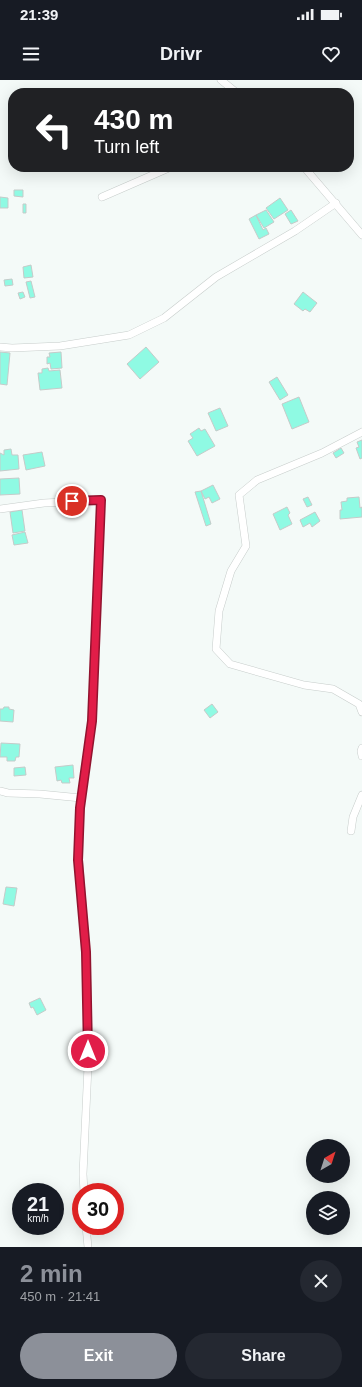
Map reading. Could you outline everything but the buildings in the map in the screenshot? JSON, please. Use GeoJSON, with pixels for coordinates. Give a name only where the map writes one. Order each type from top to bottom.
{"type":"FeatureCollection","features":[{"type":"Feature","properties":{"kind":"street"},"geometry":{"type":"LineString","coordinates":[[221,80],[231,88]]}},
{"type":"Feature","properties":{"kind":"street"},"geometry":{"type":"LineString","coordinates":[[102,198],[160,172]]}},
{"type":"Feature","properties":{"kind":"street"},"geometry":{"type":"LineString","coordinates":[[308,172],[362,235]]}},
{"type":"Feature","properties":{"kind":"street"},"geometry":{"type":"LineString","coordinates":[[0,347],[60,346],[129,334],[164,318],[216,277],[295,231],[336,204]]}},
{"type":"Feature","properties":{"kind":"street"},"geometry":{"type":"LineString","coordinates":[[362,432],[322,453],[257,480],[239,495],[246,546],[231,571],[219,611],[216,650],[230,664],[304,686],[334,689],[359,704],[362,712]]}},
{"type":"Feature","properties":{"kind":"street"},"geometry":{"type":"LineString","coordinates":[[0,509],[44,503],[101,500],[92,721],[81,798],[78,860],[86,952],[88,1014],[88,1066],[84,1183]]}},
{"type":"Feature","properties":{"kind":"street"},"geometry":{"type":"LineString","coordinates":[[362,748],[362,756]]}},
{"type":"Feature","properties":{"kind":"street"},"geometry":{"type":"LineString","coordinates":[[0,791],[8,793],[81,798]]}},
{"type":"Feature","properties":{"kind":"street"},"geometry":{"type":"LineString","coordinates":[[351,831],[353,817],[362,795]]}},
{"type":"Feature","properties":{"kind":"street"},"geometry":{"type":"LineString","coordinates":[[87,1235],[88,1247]]}},
{"type":"Feature","properties":{"kind":"route"},"geometry":{"type":"LineString","coordinates":[[72,501],[101,500],[92,721],[80,808],[78,860],[86,952],[88,1051]]}}]}
